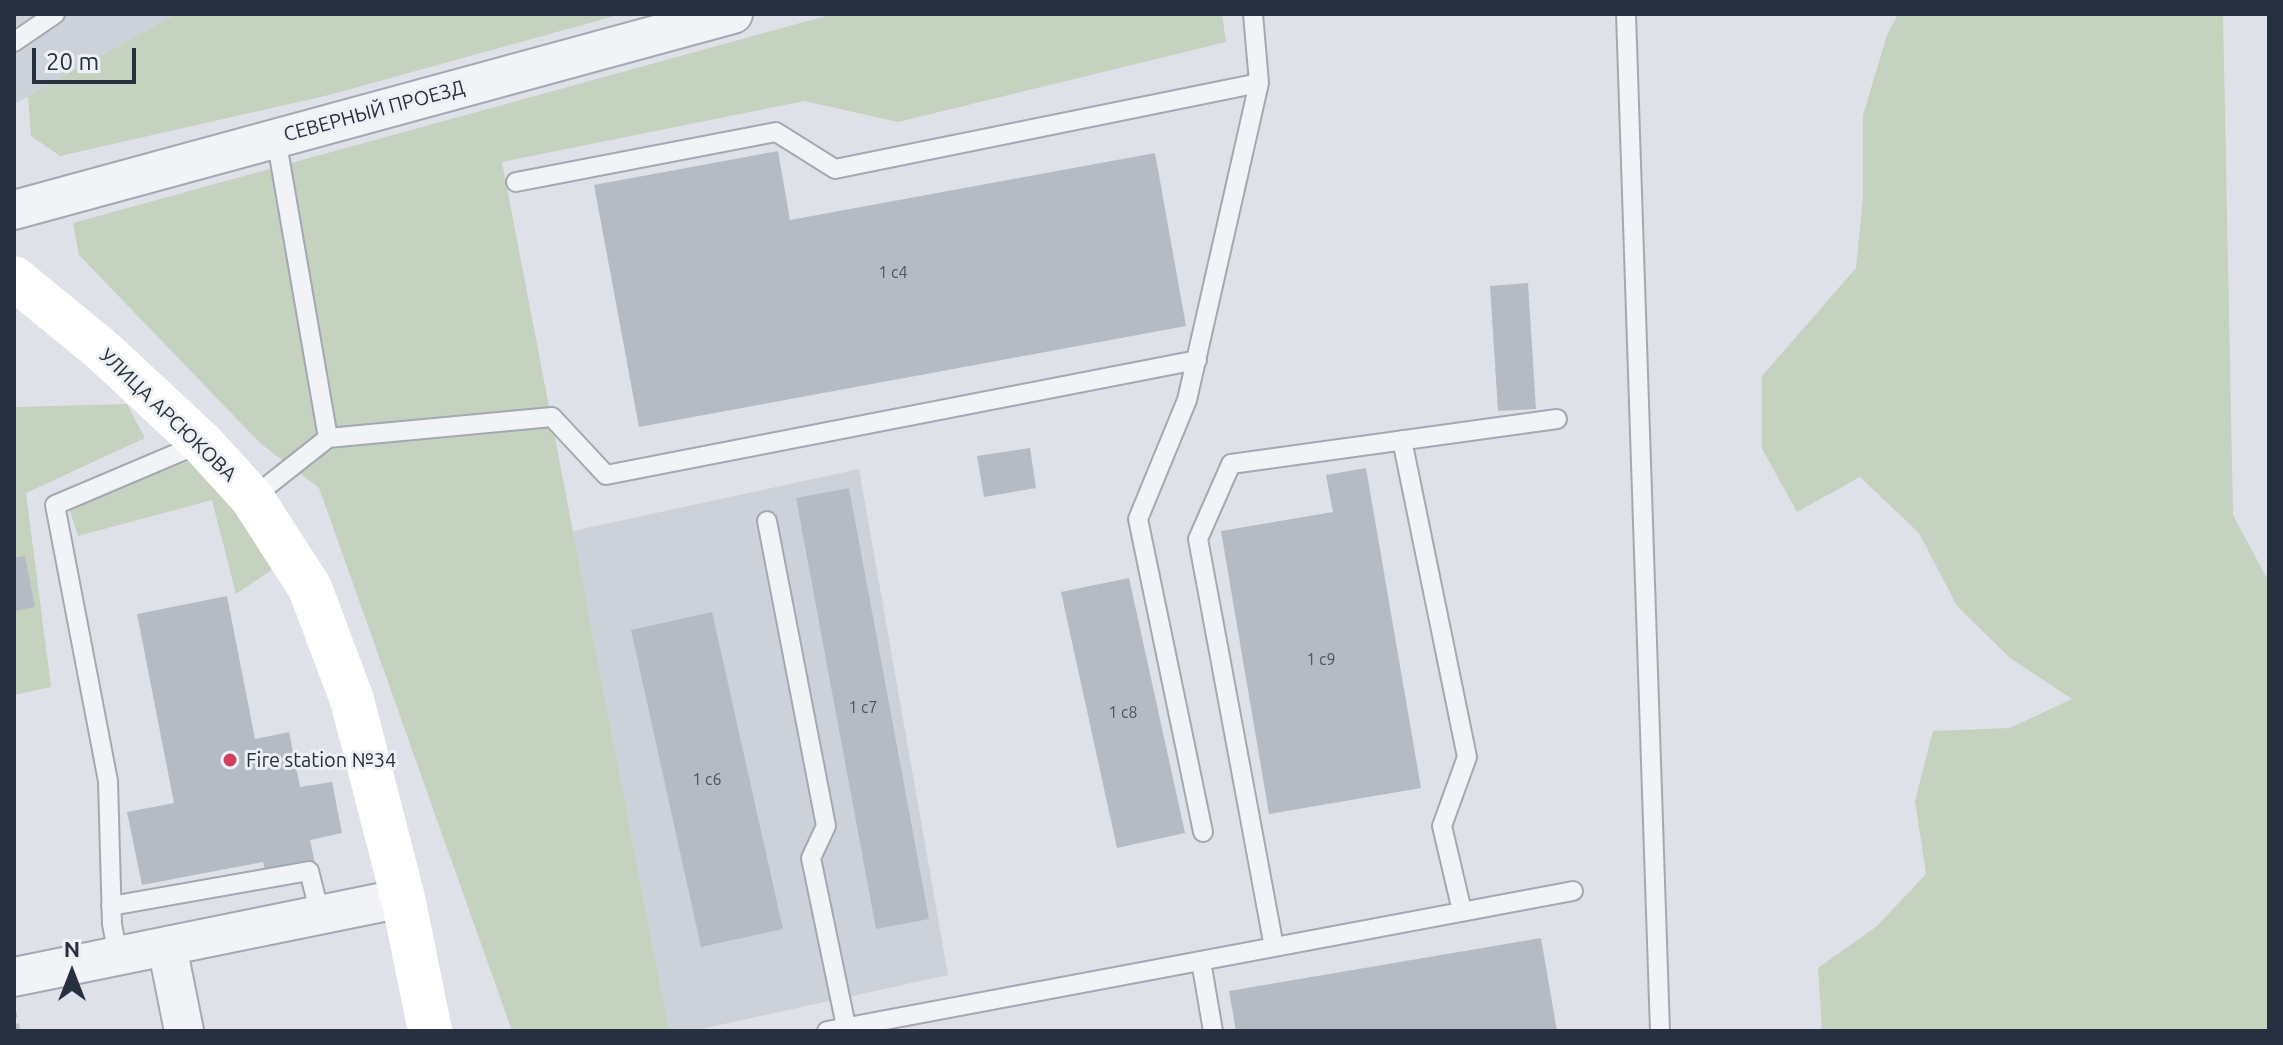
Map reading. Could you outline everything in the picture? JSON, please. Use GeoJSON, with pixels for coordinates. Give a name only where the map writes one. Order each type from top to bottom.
{"type":"FeatureCollection","features":[{"type":"Feature","properties":{"kind":"street","name":"СЕВЕРНЫЙ ПРОЕЗД"},"geometry":{"type":"LineString","coordinates":[[14,210],[733,14]]}},
{"type":"Feature","properties":{"kind":"street","name":"УЛИЦА АРСЮКОВА"},"geometry":{"type":"LineString","coordinates":[[14,278],[102,350],[202,443],[252,498],[310,588],[352,700],[403,898],[430,1031]]}},
{"type":"Feature","properties":{"kind":"street"},"geometry":{"type":"LineString","coordinates":[[14,977],[403,898]]}},
{"type":"Feature","properties":{"kind":"street"},"geometry":{"type":"LineString","coordinates":[[167,946],[184,1031]]}},
{"type":"Feature","properties":{"kind":"lane"},"geometry":{"type":"LineString","coordinates":[[14,42],[55,14]]}},
{"type":"Feature","properties":{"kind":"lane"},"geometry":{"type":"LineString","coordinates":[[1203,832],[1138,519],[1187,400],[1197,360],[1259,83],[1253,14]]}},
{"type":"Feature","properties":{"kind":"lane"},"geometry":{"type":"LineString","coordinates":[[1626,14],[1660,1031]]}},
{"type":"Feature","properties":{"kind":"lane"},"geometry":{"type":"LineString","coordinates":[[516,182],[776,132],[835,169],[1259,83]]}},
{"type":"Feature","properties":{"kind":"lane"},"geometry":{"type":"LineString","coordinates":[[276,138],[328,438]]}},
{"type":"Feature","properties":{"kind":"lane"},"geometry":{"type":"LineString","coordinates":[[252,498],[328,438],[552,417],[606,475],[1197,360]]}},
{"type":"Feature","properties":{"kind":"lane"},"geometry":{"type":"LineString","coordinates":[[1274,947],[1198,539],[1231,464],[1557,419]]}},
{"type":"Feature","properties":{"kind":"lane"},"geometry":{"type":"LineString","coordinates":[[1402,440],[1467,757],[1442,826],[1462,911]]}},
{"type":"Feature","properties":{"kind":"lane"},"geometry":{"type":"LineString","coordinates":[[118,956],[111,906],[108,781],[55,505],[202,443]]}},
{"type":"Feature","properties":{"kind":"lane"},"geometry":{"type":"LineString","coordinates":[[767,521],[826,826],[811,858],[847,1029]]}},
{"type":"Feature","properties":{"kind":"lane"},"geometry":{"type":"LineString","coordinates":[[111,906],[309,871],[320,914]]}},
{"type":"Feature","properties":{"kind":"lane"},"geometry":{"type":"LineString","coordinates":[[827,1031],[1573,891]]}},
{"type":"Feature","properties":{"kind":"lane"},"geometry":{"type":"LineString","coordinates":[[1201,961],[1213,1031]]}},
{"type":"Feature","properties":{"kind":"path"},"geometry":{"type":"LineString","coordinates":[[14,1012],[18,1031]]}},
{"type":"Feature","properties":{"kind":"shaded area"},"geometry":{"type":"Polygon","coordinates":[[[14,14],[176,14],[14,104],[14,14]]]}},
{"type":"Feature","properties":{"kind":"shaded area"},"geometry":{"type":"Polygon","coordinates":[[[859,469],[948,975],[692,1031],[669,1031],[573,531],[859,469]]]}},
{"type":"Feature","properties":{"kind":"green space"},"geometry":{"type":"Polygon","coordinates":[[[176,14],[622,14],[329,95],[60,156],[31,136],[28,96],[176,14]]]}},
{"type":"Feature","properties":{"kind":"green space"},"geometry":{"type":"Polygon","coordinates":[[[833,14],[1222,14],[1226,42],[898,122],[804,101],[502,162],[669,1031],[512,1031],[319,488],[261,444],[79,255],[73,223],[833,14]]]}},
{"type":"Feature","properties":{"kind":"green space"},"geometry":{"type":"Polygon","coordinates":[[[1898,14],[2223,14],[2233,515],[2269,582],[2269,1031],[1822,1031],[1818,968],[1877,926],[1926,874],[1915,801],[1933,731],[2010,728],[2072,699],[2010,658],[1957,606],[1919,533],[1860,477],[1797,512],[1762,449],[1762,376],[1856,268],[1863,198],[1863,115],[1887,35],[1898,14]]]}},
{"type":"Feature","properties":{"kind":"green space"},"geometry":{"type":"Polygon","coordinates":[[[127,404],[145,438],[26,493],[51,687],[14,695],[14,407],[127,404]]]}},
{"type":"Feature","properties":{"kind":"green space"},"geometry":{"type":"Polygon","coordinates":[[[199,457],[280,564],[236,594],[212,500],[78,536],[69,508],[199,457]]]}},
{"type":"Feature","properties":{"kind":"building"},"geometry":{"type":"Polygon","coordinates":[[[778,151],[790,220],[1155,153],[1186,326],[639,427],[594,185],[778,151]]]}},
{"type":"Feature","properties":{"kind":"building"},"geometry":{"type":"Polygon","coordinates":[[[1528,283],[1536,409],[1498,411],[1490,286],[1528,283]]]}},
{"type":"Feature","properties":{"kind":"building"},"geometry":{"type":"Polygon","coordinates":[[[1030,448],[1036,488],[984,497],[977,456],[1030,448]]]}},
{"type":"Feature","properties":{"kind":"building"},"geometry":{"type":"Polygon","coordinates":[[[1366,468],[1421,788],[1269,814],[1221,531],[1333,512],[1326,475],[1366,468]]]}},
{"type":"Feature","properties":{"kind":"building"},"geometry":{"type":"Polygon","coordinates":[[[849,488],[929,919],[876,929],[796,498],[849,488]]]}},
{"type":"Feature","properties":{"kind":"building"},"geometry":{"type":"Polygon","coordinates":[[[25,556],[35,607],[14,611],[14,558],[25,556]]]}},
{"type":"Feature","properties":{"kind":"building"},"geometry":{"type":"Polygon","coordinates":[[[1129,578],[1185,833],[1117,848],[1061,592],[1129,578]]]}},
{"type":"Feature","properties":{"kind":"building","name":"Fire station №34"},"geometry":{"type":"Polygon","coordinates":[[[227,596],[255,739],[289,732],[300,787],[332,782],[342,833],[310,840],[315,864],[266,873],[263,862],[142,885],[127,812],[174,803],[137,614],[227,596]]]}},
{"type":"Feature","properties":{"kind":"building"},"geometry":{"type":"Polygon","coordinates":[[[712,612],[783,929],[701,947],[631,630],[712,612]]]}},
{"type":"Feature","properties":{"kind":"building"},"geometry":{"type":"Polygon","coordinates":[[[1541,938],[1557,1031],[1236,1031],[1229,991],[1541,938]]]}},
{"type":"Feature","properties":{"kind":"place","name":"Fire station №34"},"geometry":{"type":"Point","coordinates":[230,760]}}]}
